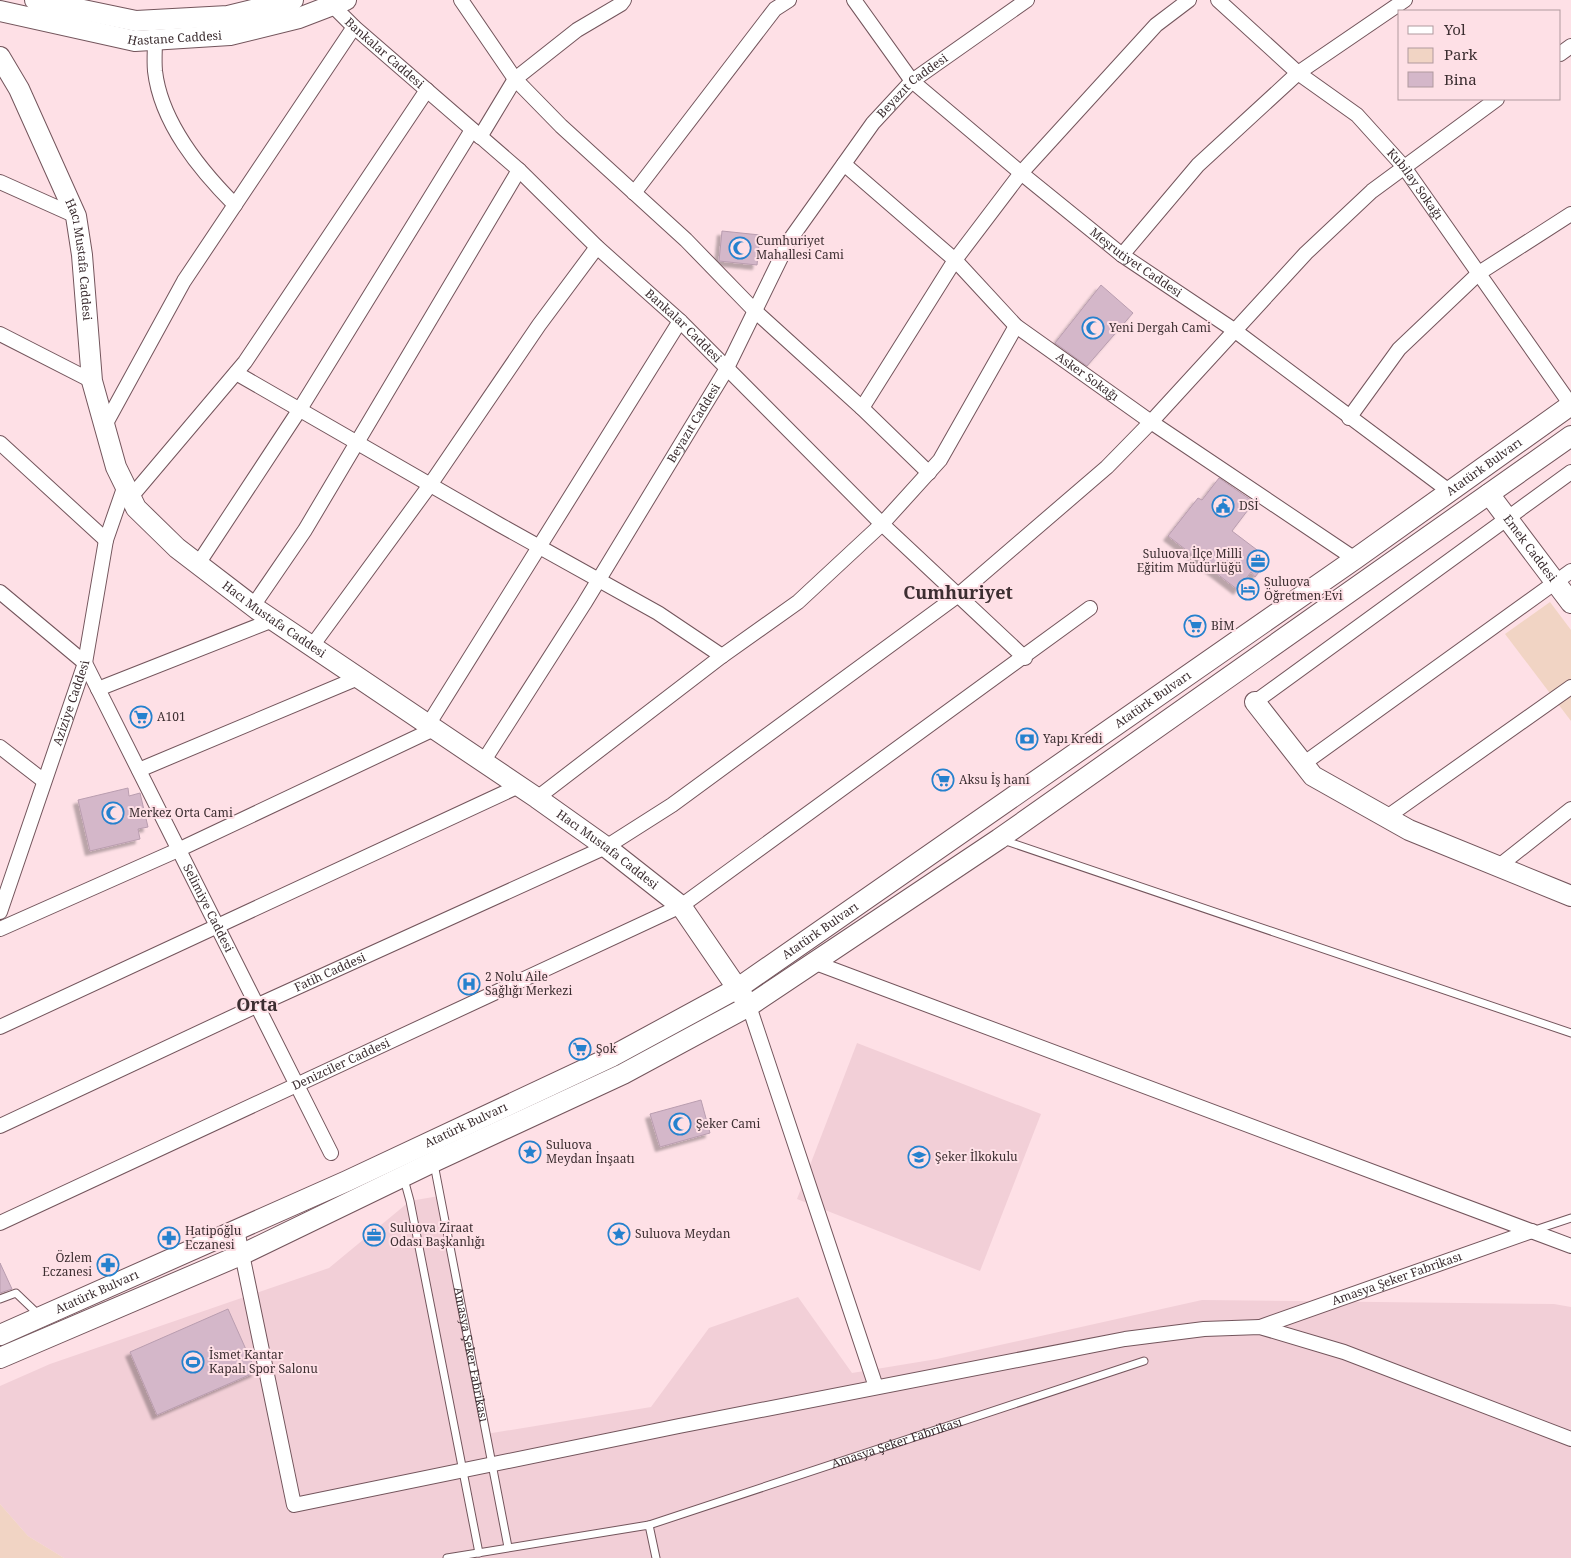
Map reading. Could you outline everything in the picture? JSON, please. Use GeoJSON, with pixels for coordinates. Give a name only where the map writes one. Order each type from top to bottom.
{"type":"FeatureCollection","features":[{"type":"Feature","properties":{"kind":"main road","name":"Hastane Caddesi"},"geometry":{"type":"LineString","coordinates":[[35,0],[136,21],[228,16],[243,6],[293,0]]}},
{"type":"Feature","properties":{"kind":"main road","name":"Hastane Caddesi"},"geometry":{"type":"LineString","coordinates":[[0,11],[135,41],[230,35],[299,18],[339,3]]}},
{"type":"Feature","properties":{"kind":"main road"},"geometry":{"type":"LineString","coordinates":[[0,57],[19,90]]}},
{"type":"Feature","properties":{"kind":"main road"},"geometry":{"type":"LineString","coordinates":[[0,69],[19,90]]}},
{"type":"Feature","properties":{"kind":"main road","name":"Hacı Mustafa Caddesi"},"geometry":{"type":"LineString","coordinates":[[19,90],[76,216],[82,255],[92,381],[104,427],[127,493],[136,508],[177,548],[253,606],[537,798],[606,847],[681,906],[749,1006]]}},
{"type":"Feature","properties":{"kind":"main road","name":"Atatürk Bulvarı"},"geometry":{"type":"LineString","coordinates":[[0,1335],[347,1182],[611,1057],[738,988],[1355,559],[1571,405]]}},
{"type":"Feature","properties":{"kind":"main road","name":"Atatürk Bulvarı"},"geometry":{"type":"LineString","coordinates":[[0,1358],[243,1254],[403,1176],[623,1074],[749,1006],[999,839],[1571,436]]}},
{"type":"Feature","properties":{"kind":"main road","name":"Emek Caddesi"},"geometry":{"type":"LineString","coordinates":[[1489,494],[1507,518],[1563,577],[1571,603]]}},
{"type":"Feature","properties":{"kind":"main road"},"geometry":{"type":"LineString","coordinates":[[1254,702],[1313,776],[1409,830],[1571,896]]}},
{"type":"Feature","properties":{"kind":"street"},"geometry":{"type":"LineString","coordinates":[[461,0],[515,79],[561,126],[686,240],[755,311],[862,408],[928,473]]}},
{"type":"Feature","properties":{"kind":"street"},"geometry":{"type":"LineString","coordinates":[[198,564],[300,409],[476,133],[515,79],[577,30],[621,4],[624,0]]}},
{"type":"Feature","properties":{"kind":"street"},"geometry":{"type":"LineString","coordinates":[[634,193],[776,9],[789,0]]}},
{"type":"Feature","properties":{"kind":"street","name":"Meşrutiyet Caddesi"},"geometry":{"type":"LineString","coordinates":[[854,0],[912,82],[1021,172],[1122,255],[1234,330],[1349,418],[1449,491]]}},
{"type":"Feature","properties":{"kind":"street","name":"Beyazıt Caddesi"},"geometry":{"type":"LineString","coordinates":[[483,762],[598,581],[726,370],[789,241],[873,123],[912,82],[1027,0]]}},
{"type":"Feature","properties":{"kind":"street"},"geometry":{"type":"LineString","coordinates":[[862,408],[955,260],[1021,172],[1156,25],[1189,0]]}},
{"type":"Feature","properties":{"kind":"street","name":"Kubilay Sokağı"},"geometry":{"type":"LineString","coordinates":[[1218,0],[1298,73],[1357,115],[1404,167],[1571,405]]}},
{"type":"Feature","properties":{"kind":"street"},"geometry":{"type":"LineString","coordinates":[[1122,255],[1198,165],[1298,73],[1405,0]]}},
{"type":"Feature","properties":{"kind":"street","name":"Bankalar Caddesi"},"geometry":{"type":"LineString","coordinates":[[339,3],[354,27],[519,170],[597,247],[680,321],[726,370],[882,524],[1025,658]]}},
{"type":"Feature","properties":{"kind":"street"},"geometry":{"type":"LineString","coordinates":[[104,427],[184,281],[354,27]]}},
{"type":"Feature","properties":{"kind":"street"},"geometry":{"type":"LineString","coordinates":[[155,40],[155,72],[164,106],[182,140],[207,176],[236,206]]}},
{"type":"Feature","properties":{"kind":"street"},"geometry":{"type":"LineString","coordinates":[[127,493],[236,373],[427,90]]}},
{"type":"Feature","properties":{"kind":"street","name":"Fatih Caddesi"},"geometry":{"type":"LineString","coordinates":[[0,1126],[256,1006],[606,847],[672,805],[957,596],[1107,467],[1151,422],[1306,253],[1372,192],[1496,100]]}},
{"type":"Feature","properties":{"kind":"street","name":"Asker Sokağı"},"geometry":{"type":"LineString","coordinates":[[844,164],[955,260],[1016,326],[1151,422],[1355,559]]}},
{"type":"Feature","properties":{"kind":"street"},"geometry":{"type":"LineString","coordinates":[[253,606],[305,530],[519,170]]}},
{"type":"Feature","properties":{"kind":"street"},"geometry":{"type":"LineString","coordinates":[[0,182],[76,216]]}},
{"type":"Feature","properties":{"kind":"street"},"geometry":{"type":"LineString","coordinates":[[1349,418],[1399,349],[1479,273],[1571,214]]}},
{"type":"Feature","properties":{"kind":"street"},"geometry":{"type":"LineString","coordinates":[[312,646],[430,485],[539,325],[597,247]]}},
{"type":"Feature","properties":{"kind":"street"},"geometry":{"type":"LineString","coordinates":[[0,929],[178,850],[431,727],[539,548],[680,321]]}},
{"type":"Feature","properties":{"kind":"street"},"geometry":{"type":"LineString","coordinates":[[537,798],[722,656],[798,602],[882,524],[940,460],[1016,326]]}},
{"type":"Feature","properties":{"kind":"street"},"geometry":{"type":"LineString","coordinates":[[0,334],[92,381]]}},
{"type":"Feature","properties":{"kind":"street"},"geometry":{"type":"LineString","coordinates":[[236,373],[539,548],[658,613],[722,656]]}},
{"type":"Feature","properties":{"kind":"street"},"geometry":{"type":"LineString","coordinates":[[0,443],[106,540]]}},
{"type":"Feature","properties":{"kind":"street"},"geometry":{"type":"LineString","coordinates":[[1254,702],[1571,472]]}},
{"type":"Feature","properties":{"kind":"street","name":"Aziziye Caddesi"},"geometry":{"type":"LineString","coordinates":[[0,912],[85,663],[106,540],[127,493]]}},
{"type":"Feature","properties":{"kind":"street"},"geometry":{"type":"LineString","coordinates":[[1303,764],[1563,577]]}},
{"type":"Feature","properties":{"kind":"street"},"geometry":{"type":"LineString","coordinates":[[0,592],[85,663]]}},
{"type":"Feature","properties":{"kind":"street","name":"Denizciler Caddesi"},"geometry":{"type":"LineString","coordinates":[[0,1223],[681,906],[1025,658],[1090,608]]}},
{"type":"Feature","properties":{"kind":"street"},"geometry":{"type":"LineString","coordinates":[[98,689],[274,620]]}},
{"type":"Feature","properties":{"kind":"street","name":"Selimiye Caddesi"},"geometry":{"type":"LineString","coordinates":[[85,663],[331,1154]]}},
{"type":"Feature","properties":{"kind":"street"},"geometry":{"type":"LineString","coordinates":[[138,770],[358,678]]}},
{"type":"Feature","properties":{"kind":"street"},"geometry":{"type":"LineString","coordinates":[[1387,817],[1571,687]]}},
{"type":"Feature","properties":{"kind":"street"},"geometry":{"type":"LineString","coordinates":[[0,746],[44,781]]}},
{"type":"Feature","properties":{"kind":"street"},"geometry":{"type":"LineString","coordinates":[[0,1027],[519,786]]}},
{"type":"Feature","properties":{"kind":"street"},"geometry":{"type":"LineString","coordinates":[[1499,866],[1571,809]]}},
{"type":"Feature","properties":{"kind":"street"},"geometry":{"type":"LineString","coordinates":[[813,962],[1571,1246]]}},
{"type":"Feature","properties":{"kind":"street"},"geometry":{"type":"LineString","coordinates":[[749,1006],[876,1387]]}},
{"type":"Feature","properties":{"kind":"street"},"geometry":{"type":"LineString","coordinates":[[238,1230],[294,1505],[876,1387],[1125,1339],[1204,1329],[1260,1327],[1344,1352],[1571,1438]]}},
{"type":"Feature","properties":{"kind":"street","name":"Amasya Şeker Fabrikası"},"geometry":{"type":"LineString","coordinates":[[1260,1327],[1532,1231]]}},
{"type":"Feature","properties":{"kind":"lane"},"geometry":{"type":"LineString","coordinates":[[999,839],[1571,1033]]}},
{"type":"Feature","properties":{"kind":"lane","name":"Amasya Şeker Fabrikası"},"geometry":{"type":"LineString","coordinates":[[433,1162],[508,1547]]}},
{"type":"Feature","properties":{"kind":"lane"},"geometry":{"type":"LineString","coordinates":[[403,1176],[410,1201],[479,1553]]}},
{"type":"Feature","properties":{"kind":"lane"},"geometry":{"type":"LineString","coordinates":[[1532,1231],[1571,1218]]}},
{"type":"Feature","properties":{"kind":"lane"},"geometry":{"type":"LineString","coordinates":[[0,1300],[16,1293],[42,1316]]}},
{"type":"Feature","properties":{"kind":"lane","name":"Amasya Şeker Fabrikası"},"geometry":{"type":"LineString","coordinates":[[446,1558],[648,1525],[1144,1361]]}},
{"type":"Feature","properties":{"kind":"lane"},"geometry":{"type":"LineString","coordinates":[[648,1525],[656,1558]]}},
{"type":"Feature","properties":{"kind":"shaded area","name":"Şeker İlkokulu"},"geometry":{"type":"Polygon","coordinates":[[[857,1043],[1041,1114],[980,1271],[797,1199],[857,1043]]]}},
{"type":"Feature","properties":{"kind":"shaded area"},"geometry":{"type":"Polygon","coordinates":[[[439,1196],[486,1434],[651,1407],[709,1328],[798,1297],[852,1373],[937,1359],[1202,1300],[1554,1304],[1571,1307],[1571,1558],[64,1558],[28,1536],[0,1504],[0,1386],[50,1364],[329,1268],[410,1201],[439,1196]]]}},
{"type":"Feature","properties":{"kind":"green space"},"geometry":{"type":"Polygon","coordinates":[[[1550,602],[1571,630],[1571,721],[1505,634],[1550,602]]]}},
{"type":"Feature","properties":{"kind":"green space"},"geometry":{"type":"Polygon","coordinates":[[[0,1504],[28,1536],[64,1558],[0,1558],[0,1504]]]}},
{"type":"Feature","properties":{"kind":"building","name":"Cumhuriyet Mahallesi Cami"},"geometry":{"type":"Polygon","coordinates":[[[722,231],[760,235],[757,265],[719,261],[722,231]]]}},
{"type":"Feature","properties":{"kind":"building","name":"Yeni Dergah Cami"},"geometry":{"type":"Polygon","coordinates":[[[1101,285],[1133,313],[1087,366],[1055,343],[1101,285]]]}},
{"type":"Feature","properties":{"kind":"building"},"geometry":{"type":"Polygon","coordinates":[[[1219,478],[1254,502],[1232,531],[1269,559],[1255,577],[1251,572],[1238,590],[1168,536],[1198,498],[1202,500],[1219,478]]]}},
{"type":"Feature","properties":{"kind":"building","name":"Merkez Orta Cami"},"geometry":{"type":"Polygon","coordinates":[[[128,788],[129,796],[140,793],[148,827],[138,829],[140,839],[90,851],[78,800],[128,788]]]}},
{"type":"Feature","properties":{"kind":"building","name":"Şeker Cami"},"geometry":{"type":"Polygon","coordinates":[[[701,1100],[710,1133],[660,1147],[650,1114],[701,1100]]]}},
{"type":"Feature","properties":{"kind":"building"},"geometry":{"type":"Polygon","coordinates":[[[0,1263],[12,1289],[0,1293],[0,1263]]]}},
{"type":"Feature","properties":{"kind":"building","name":"İsmet Kantar Kapalı Spor Salonu"},"geometry":{"type":"Polygon","coordinates":[[[228,1309],[256,1372],[157,1415],[130,1352],[228,1309]]]}},
{"type":"Feature","properties":{"kind":"place","name":"Cumhuriyet Mahallesi Cami"},"geometry":{"type":"Point","coordinates":[740,248]}},
{"type":"Feature","properties":{"kind":"place","name":"Yeni Dergah Cami"},"geometry":{"type":"Point","coordinates":[1093,328]}},
{"type":"Feature","properties":{"kind":"place","name":"DSİ"},"geometry":{"type":"Point","coordinates":[1223,506]}},
{"type":"Feature","properties":{"kind":"place","name":"Suluova İlçe Milli Eğitim Müdürlüğü"},"geometry":{"type":"Point","coordinates":[1258,561]}},
{"type":"Feature","properties":{"kind":"place","name":"Suluova Öğretmen Evi"},"geometry":{"type":"Point","coordinates":[1248,589]}},
{"type":"Feature","properties":{"kind":"place","name":"BİM"},"geometry":{"type":"Point","coordinates":[1195,626]}},
{"type":"Feature","properties":{"kind":"place","name":"A101"},"geometry":{"type":"Point","coordinates":[141,717]}},
{"type":"Feature","properties":{"kind":"place","name":"Yapı Kredi"},"geometry":{"type":"Point","coordinates":[1027,739]}},
{"type":"Feature","properties":{"kind":"place","name":"Aksu İş hanı"},"geometry":{"type":"Point","coordinates":[943,780]}},
{"type":"Feature","properties":{"kind":"place","name":"Merkez Orta Cami"},"geometry":{"type":"Point","coordinates":[113,813]}},
{"type":"Feature","properties":{"kind":"place","name":"2 Nolu Aile Sağlığı Merkezi"},"geometry":{"type":"Point","coordinates":[469,984]}},
{"type":"Feature","properties":{"kind":"place","name":"Şok"},"geometry":{"type":"Point","coordinates":[580,1049]}},
{"type":"Feature","properties":{"kind":"place","name":"Şeker Cami"},"geometry":{"type":"Point","coordinates":[680,1124]}},
{"type":"Feature","properties":{"kind":"place","name":"Suluova Meydan İnşaatı"},"geometry":{"type":"Point","coordinates":[530,1152]}},
{"type":"Feature","properties":{"kind":"place","name":"Şeker İlkokulu"},"geometry":{"type":"Point","coordinates":[919,1157]}},
{"type":"Feature","properties":{"kind":"place","name":"Suluova Meydan"},"geometry":{"type":"Point","coordinates":[619,1234]}},
{"type":"Feature","properties":{"kind":"place","name":"Suluova Ziraat Odası Başkanlığı"},"geometry":{"type":"Point","coordinates":[374,1235]}},
{"type":"Feature","properties":{"kind":"place","name":"Hatipoğlu Eczanesi"},"geometry":{"type":"Point","coordinates":[169,1238]}},
{"type":"Feature","properties":{"kind":"place","name":"Özlem Eczanesi"},"geometry":{"type":"Point","coordinates":[108,1265]}},
{"type":"Feature","properties":{"kind":"place","name":"İsmet Kantar Kapalı Spor Salonu"},"geometry":{"type":"Point","coordinates":[193,1362]}},
{"type":"Feature","properties":{"kind":"district","name":"Cumhuriyet"},"geometry":{"type":"Point","coordinates":[958,593]}},
{"type":"Feature","properties":{"kind":"district","name":"Orta"},"geometry":{"type":"Point","coordinates":[257,1005]}}]}
